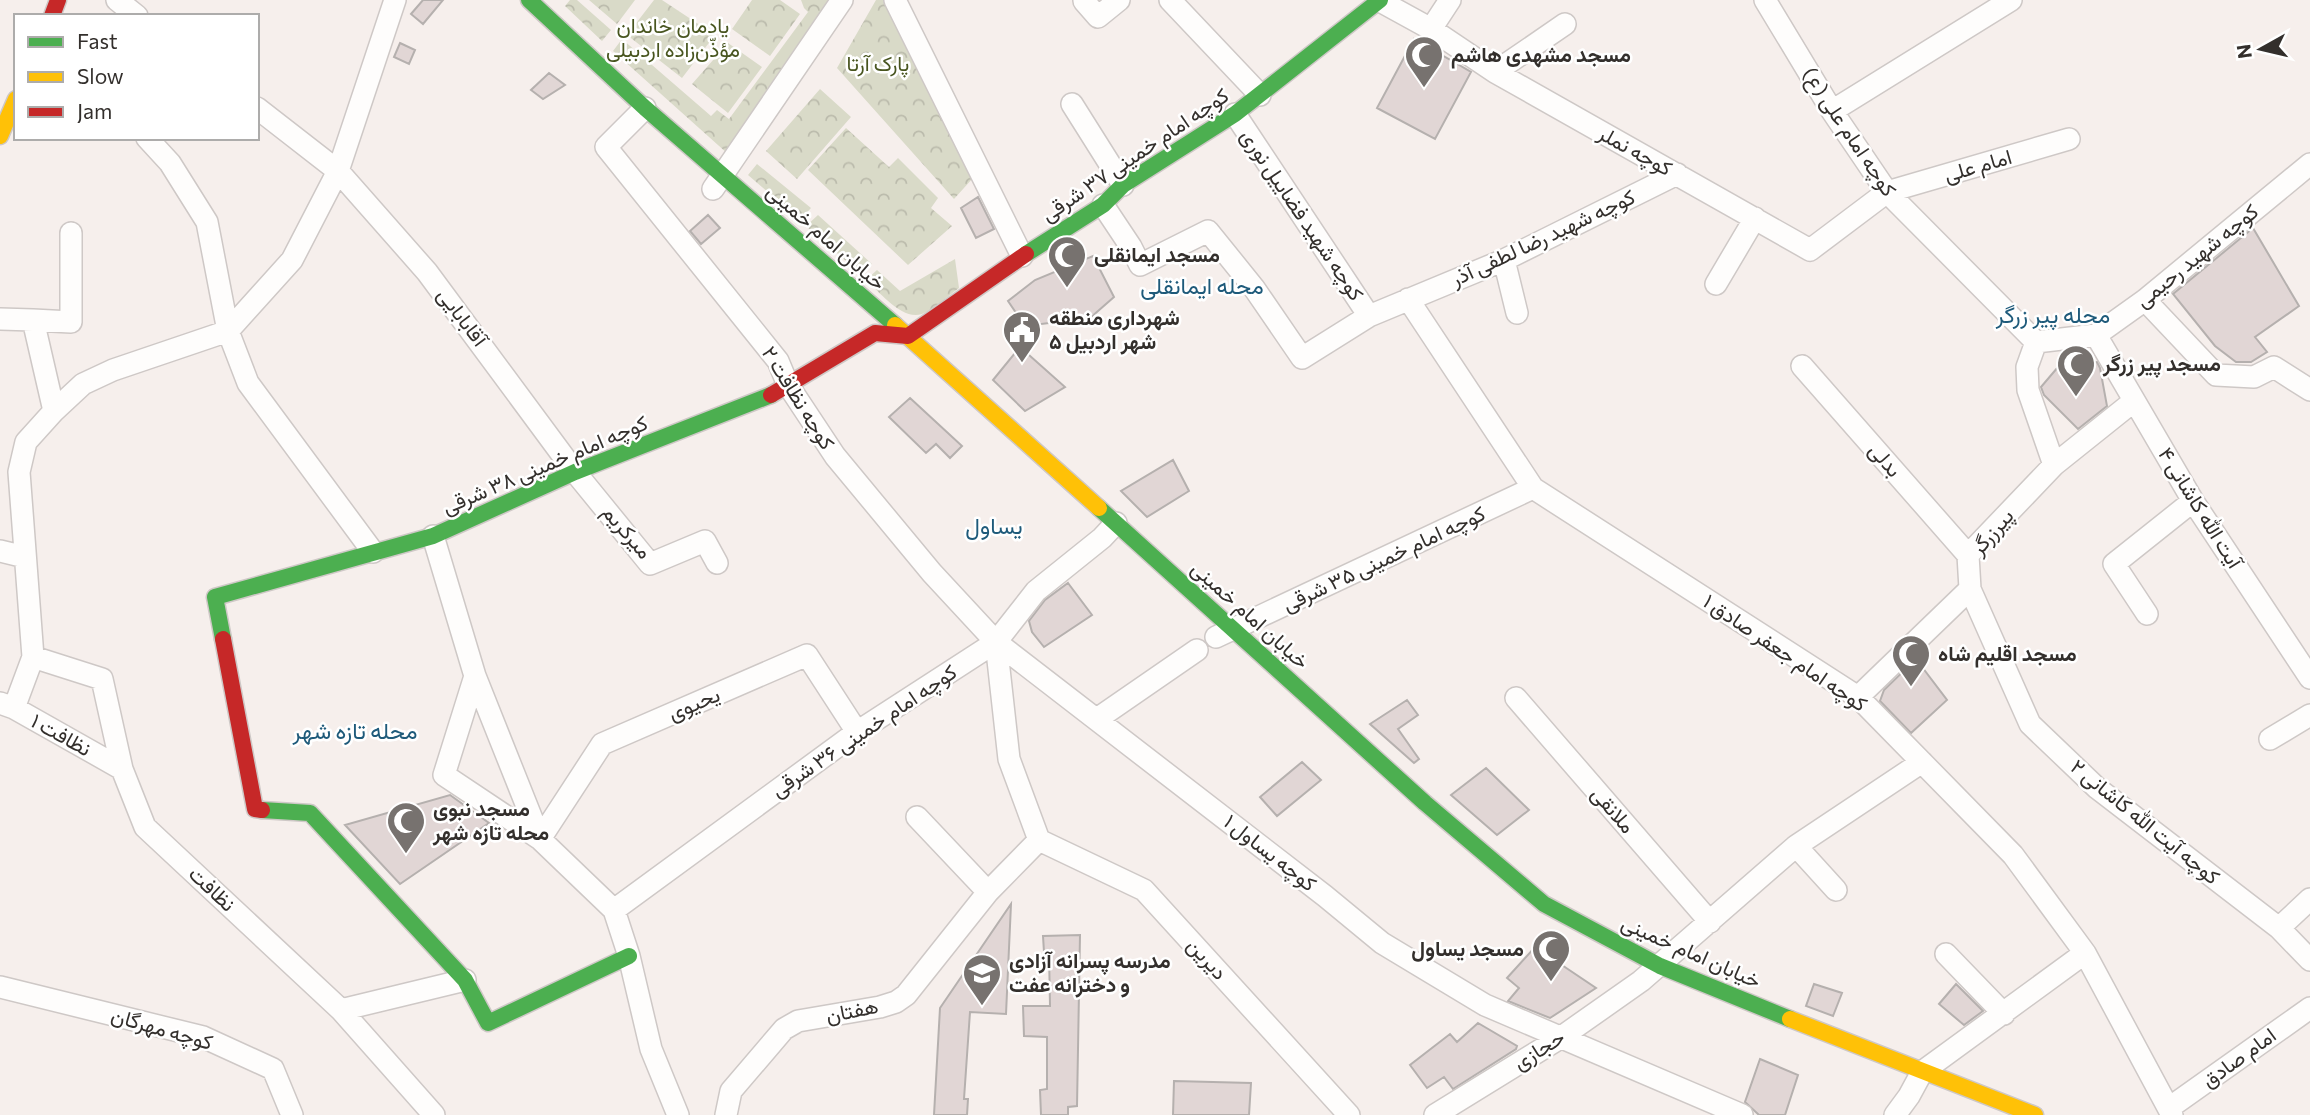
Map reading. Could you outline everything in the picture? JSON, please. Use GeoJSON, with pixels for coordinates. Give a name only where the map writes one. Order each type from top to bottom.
{"type":"FeatureCollection","features":[{"type":"Feature","properties":{"kind":"street"},"geometry":{"type":"LineString","coordinates":[[117,0],[134,14]]}},
{"type":"Feature","properties":{"kind":"street"},"geometry":{"type":"LineString","coordinates":[[7,706],[33,657],[19,472],[26,442],[83,384],[113,370],[228,331],[292,260],[338,170],[395,0]]}},
{"type":"Feature","properties":{"kind":"street","name":"خیابان امام خمینی"},"geometry":{"type":"LineString","coordinates":[[529,0],[640,113],[718,182],[908,335],[1109,531],[1544,905],[1660,966],[2035,1115]]}},
{"type":"Feature","properties":{"kind":"street"},"geometry":{"type":"LineString","coordinates":[[718,182],[842,0]]}},
{"type":"Feature","properties":{"kind":"street"},"geometry":{"type":"LineString","coordinates":[[895,0],[1022,256]]}},
{"type":"Feature","properties":{"kind":"street"},"geometry":{"type":"LineString","coordinates":[[1083,1],[1098,17],[1119,0]]}},
{"type":"Feature","properties":{"kind":"street"},"geometry":{"type":"LineString","coordinates":[[1170,0],[1260,94]]}},
{"type":"Feature","properties":{"kind":"street","name":"کوچه امام خمینی ۳۷ شرقی"},"geometry":{"type":"LineString","coordinates":[[908,335],[1022,256],[1103,205],[1123,185],[1235,114],[1380,0]]}},
{"type":"Feature","properties":{"kind":"street","name":"کوچه نملر"},"geometry":{"type":"LineString","coordinates":[[1380,0],[1431,29],[1495,72],[1810,250],[1886,192]]}},
{"type":"Feature","properties":{"kind":"street"},"geometry":{"type":"LineString","coordinates":[[1431,29],[1450,0]]}},
{"type":"Feature","properties":{"kind":"street","name":"کوچه امام علی (ع)"},"geometry":{"type":"LineString","coordinates":[[1765,0],[1832,111],[1886,192],[2036,342]]}},
{"type":"Feature","properties":{"kind":"street"},"geometry":{"type":"LineString","coordinates":[[1832,111],[2011,0]]}},
{"type":"Feature","properties":{"kind":"street"},"geometry":{"type":"LineString","coordinates":[[1495,72],[1565,24]]}},
{"type":"Feature","properties":{"kind":"street"},"geometry":{"type":"LineString","coordinates":[[2,127],[14,103]]}},
{"type":"Feature","properties":{"kind":"street"},"geometry":{"type":"LineString","coordinates":[[1072,104],[1123,185]]}},
{"type":"Feature","properties":{"kind":"street","name":"آقابابایی"},"geometry":{"type":"LineString","coordinates":[[259,110],[338,170],[427,272],[575,472]]}},
{"type":"Feature","properties":{"kind":"street","name":"کوچه نظافت ۲"},"geometry":{"type":"LineString","coordinates":[[640,113],[606,147],[778,361],[788,385],[835,456],[932,573],[996,642]]}},
{"type":"Feature","properties":{"kind":"street","name":"کوچه شهید فضاییل نوری"},"geometry":{"type":"LineString","coordinates":[[1235,114],[1369,316]]}},
{"type":"Feature","properties":{"kind":"street","name":"امام علی"},"geometry":{"type":"LineString","coordinates":[[1886,192],[2070,139]]}},
{"type":"Feature","properties":{"kind":"street"},"geometry":{"type":"LineString","coordinates":[[149,140],[170,163],[207,222],[228,331],[247,383],[373,552]]}},
{"type":"Feature","properties":{"kind":"street","name":"کوچه شهید رحیمی"},"geometry":{"type":"LineString","coordinates":[[2036,342],[2096,335],[2145,300],[2310,164]]}},
{"type":"Feature","properties":{"kind":"street","name":"کوچه شهید رضا لطفی آذر"},"geometry":{"type":"LineString","coordinates":[[1103,205],[1140,265],[1208,231],[1254,288],[1302,358],[1369,316],[1504,260],[1677,174]]}},
{"type":"Feature","properties":{"kind":"street"},"geometry":{"type":"LineString","coordinates":[[1716,284],[1755,218]]}},
{"type":"Feature","properties":{"kind":"street"},"geometry":{"type":"LineString","coordinates":[[0,319],[71,322],[71,233]]}},
{"type":"Feature","properties":{"kind":"street"},"geometry":{"type":"LineString","coordinates":[[1504,260],[1517,313]]}},
{"type":"Feature","properties":{"kind":"street","name":"کوچه امام جعفر صادق ۱"},"geometry":{"type":"LineString","coordinates":[[1408,299],[1533,488],[1857,697],[2013,855],[2085,953],[2171,1112]]}},
{"type":"Feature","properties":{"kind":"street"},"geometry":{"type":"LineString","coordinates":[[2145,300],[2216,375],[2254,377],[2274,367],[2310,390]]}},
{"type":"Feature","properties":{"kind":"street"},"geometry":{"type":"LineString","coordinates":[[33,320],[54,411]]}},
{"type":"Feature","properties":{"kind":"street","name":"کوچه امام خمینی ۳۸ شرقی"},"geometry":{"type":"LineString","coordinates":[[465,980],[310,813],[256,809],[215,597],[433,536],[575,472],[772,395],[874,333],[908,335]]}},
{"type":"Feature","properties":{"kind":"street","name":"آیت الله کاشانی ۴"},"geometry":{"type":"LineString","coordinates":[[2096,335],[2193,501],[2310,678]]}},
{"type":"Feature","properties":{"kind":"street"},"geometry":{"type":"LineString","coordinates":[[2036,342],[2027,367],[2028,390],[2054,465]]}},
{"type":"Feature","properties":{"kind":"street","name":"بدلی"},"geometry":{"type":"LineString","coordinates":[[1802,366],[1968,555]]}},
{"type":"Feature","properties":{"kind":"street","name":"پیرزرگر"},"geometry":{"type":"LineString","coordinates":[[1970,589],[1968,555],[2054,465],[2134,401]]}},
{"type":"Feature","properties":{"kind":"street","name":"میرکریم"},"geometry":{"type":"LineString","coordinates":[[575,472],[650,564],[705,541],[717,562]]}},
{"type":"Feature","properties":{"kind":"street","name":"کوچه امام خمینی ۳۵ شرقی"},"geometry":{"type":"LineString","coordinates":[[1225,633],[1533,488]]}},
{"type":"Feature","properties":{"kind":"street"},"geometry":{"type":"LineString","coordinates":[[2147,614],[2114,564],[2193,501]]}},
{"type":"Feature","properties":{"kind":"street","name":"کوچه امام خمینی ۳۶ شرقی"},"geometry":{"type":"LineString","coordinates":[[614,910],[857,732],[996,642],[1036,592],[1109,531]]}},
{"type":"Feature","properties":{"kind":"street"},"geometry":{"type":"LineString","coordinates":[[433,536],[475,676],[540,839]]}},
{"type":"Feature","properties":{"kind":"street"},"geometry":{"type":"LineString","coordinates":[[0,551],[25,557]]}},
{"type":"Feature","properties":{"kind":"street"},"geometry":{"type":"LineString","coordinates":[[1857,697],[1970,589]]}},
{"type":"Feature","properties":{"kind":"street","name":"کوچه آیت الله کاشانی ۲"},"geometry":{"type":"LineString","coordinates":[[1970,589],[2030,724],[2097,788],[2279,928],[2310,960]]}},
{"type":"Feature","properties":{"kind":"street"},"geometry":{"type":"LineString","coordinates":[[996,642],[1009,759],[1039,840]]}},
{"type":"Feature","properties":{"kind":"street","name":"کوچه یساول ۱"},"geometry":{"type":"LineString","coordinates":[[996,642],[1382,943],[1485,1006],[1742,1115]]}},
{"type":"Feature","properties":{"kind":"street"},"geometry":{"type":"LineString","coordinates":[[1097,719],[1197,650]]}},
{"type":"Feature","properties":{"kind":"street","name":"یحیوی"},"geometry":{"type":"LineString","coordinates":[[540,839],[601,744],[807,655],[857,732]]}},
{"type":"Feature","properties":{"kind":"street","name":"نظافت"},"geometry":{"type":"LineString","coordinates":[[33,657],[102,679],[122,769],[145,827],[341,1010],[434,1115]]}},
{"type":"Feature","properties":{"kind":"street"},"geometry":{"type":"LineString","coordinates":[[475,676],[444,775],[540,839],[614,910],[629,956],[651,1049],[678,1115]]}},
{"type":"Feature","properties":{"kind":"street","name":"ملانقی"},"geometry":{"type":"LineString","coordinates":[[1516,698],[1710,922]]}},
{"type":"Feature","properties":{"kind":"street","name":"نظافت ۱"},"geometry":{"type":"LineString","coordinates":[[7,706],[122,769]]}},
{"type":"Feature","properties":{"kind":"street"},"geometry":{"type":"LineString","coordinates":[[2270,739],[2310,715]]}},
{"type":"Feature","properties":{"kind":"street","name":"حجازی"},"geometry":{"type":"LineString","coordinates":[[1435,1115],[1560,1038],[1641,981],[1796,846],[1922,762]]}},
{"type":"Feature","properties":{"kind":"street"},"geometry":{"type":"LineString","coordinates":[[917,817],[988,892]]}},
{"type":"Feature","properties":{"kind":"street","name":"هفتان"},"geometry":{"type":"LineString","coordinates":[[726,1115],[731,1091],[784,1029],[797,1021],[880,1007],[896,1002],[906,995],[988,892],[1039,840]]}},
{"type":"Feature","properties":{"kind":"street","name":"دیرین"},"geometry":{"type":"LineString","coordinates":[[1039,840],[1144,890],[1349,1115]]}},
{"type":"Feature","properties":{"kind":"street"},"geometry":{"type":"LineString","coordinates":[[1796,846],[1836,890]]}},
{"type":"Feature","properties":{"kind":"street"},"geometry":{"type":"LineString","coordinates":[[2279,928],[2310,899]]}},
{"type":"Feature","properties":{"kind":"street"},"geometry":{"type":"LineString","coordinates":[[1895,1115],[1922,1072],[1973,1032],[2004,1014],[2085,953]]}},
{"type":"Feature","properties":{"kind":"street"},"geometry":{"type":"LineString","coordinates":[[1946,954],[2004,1014]]}},
{"type":"Feature","properties":{"kind":"street"},"geometry":{"type":"LineString","coordinates":[[341,1010],[465,980],[488,1023],[629,956]]}},
{"type":"Feature","properties":{"kind":"street","name":"کوچه مهرگان"},"geometry":{"type":"LineString","coordinates":[[0,986],[203,1037],[273,1069],[292,1115]]}},
{"type":"Feature","properties":{"kind":"street","name":"امام صادق"},"geometry":{"type":"LineString","coordinates":[[2171,1112],[2310,1009]]}},
{"type":"Feature","properties":{"kind":"green space","name":"یادمان خاندان مؤذّن‌زاده اردبیلی"},"geometry":{"type":"Polygon","coordinates":[[[570,0],[577,0],[611,30],[602,41],[565,6],[570,0]]]}},
{"type":"Feature","properties":{"kind":"green space","name":"یادمان خاندان مؤذّن‌زاده اردبیلی"},"geometry":{"type":"Polygon","coordinates":[[[589,0],[635,0],[617,24],[589,0]]]}},
{"type":"Feature","properties":{"kind":"green space","name":"یادمان خاندان مؤذّن‌زاده اردبیلی"},"geometry":{"type":"Polygon","coordinates":[[[654,0],[662,0],[715,35],[682,78],[627,35],[654,0]]]}},
{"type":"Feature","properties":{"kind":"green space","name":"یادمان خاندان مؤذّن‌زاده اردبیلی"},"geometry":{"type":"Polygon","coordinates":[[[752,0],[780,0],[800,14],[770,56],[732,29],[752,0]]]}},
{"type":"Feature","properties":{"kind":"green space","name":"یادمان خاندان مؤذّن‌زاده اردبیلی"},"geometry":{"type":"Polygon","coordinates":[[[801,0],[828,0],[728,154],[613,51],[622,39],[711,116],[717,110],[729,119],[808,12],[801,0]]]}},
{"type":"Feature","properties":{"kind":"green space","name":"پارک آرتا"},"geometry":{"type":"Polygon","coordinates":[[[876,0],[883,0],[973,178],[954,199],[837,68],[876,0]]]}},
{"type":"Feature","properties":{"kind":"green space","name":"یادمان خاندان مؤذّن‌زاده اردبیلی"},"geometry":{"type":"Polygon","coordinates":[[[728,43],[762,67],[728,113],[692,84],[728,43]]]}},
{"type":"Feature","properties":{"kind":"green space","name":"پارک آرتا"},"geometry":{"type":"Polygon","coordinates":[[[820,89],[851,117],[797,179],[766,151],[820,89]]]}},
{"type":"Feature","properties":{"kind":"green space"},"geometry":{"type":"Polygon","coordinates":[[[846,128],[889,167],[898,158],[938,198],[931,208],[952,226],[908,265],[808,170],[846,128]]]}},
{"type":"Feature","properties":{"kind":"green space"},"geometry":{"type":"Polygon","coordinates":[[[757,164],[811,208],[800,220],[748,175],[757,164]]]}},
{"type":"Feature","properties":{"kind":"green space"},"geometry":{"type":"Polygon","coordinates":[[[818,215],[872,264],[861,274],[806,226],[818,215]]]}},
{"type":"Feature","properties":{"kind":"green space"},"geometry":{"type":"Polygon","coordinates":[[[955,259],[959,288],[922,314],[914,315],[899,309],[866,280],[877,270],[900,291],[955,259]]]}},
{"type":"Feature","properties":{"kind":"building"},"geometry":{"type":"Polygon","coordinates":[[[423,0],[443,0],[423,24],[411,14],[423,0]]]}},
{"type":"Feature","properties":{"kind":"building","name":"مسجد مشهدی هاشم"},"geometry":{"type":"Polygon","coordinates":[[[1414,39],[1471,72],[1435,139],[1377,108],[1414,39]]]}},
{"type":"Feature","properties":{"kind":"building"},"geometry":{"type":"Polygon","coordinates":[[[400,43],[415,50],[409,64],[394,57],[400,43]]]}},
{"type":"Feature","properties":{"kind":"building"},"geometry":{"type":"Polygon","coordinates":[[[549,73],[565,85],[543,99],[531,90],[549,73]]]}},
{"type":"Feature","properties":{"kind":"building"},"geometry":{"type":"Polygon","coordinates":[[[978,197],[994,229],[976,238],[961,208],[978,197]]]}},
{"type":"Feature","properties":{"kind":"building"},"geometry":{"type":"Polygon","coordinates":[[[708,215],[720,228],[701,244],[690,231],[708,215]]]}},
{"type":"Feature","properties":{"kind":"building"},"geometry":{"type":"Polygon","coordinates":[[[2253,228],[2299,306],[2255,337],[2267,352],[2251,362],[2236,362],[2215,346],[2173,294],[2253,228]]]}},
{"type":"Feature","properties":{"kind":"building","name":"مسجد ایمانقلی"},"geometry":{"type":"Polygon","coordinates":[[[1093,256],[1114,297],[1090,318],[1025,326],[1008,301],[1035,280],[1093,256]]]}},
{"type":"Feature","properties":{"kind":"building","name":"شهرداری منطقه ۵ شهر اردبیل"},"geometry":{"type":"Polygon","coordinates":[[[1020,347],[1065,387],[1025,411],[993,380],[1020,347]]]}},
{"type":"Feature","properties":{"kind":"building","name":"مسجد پیر زرگر"},"geometry":{"type":"Polygon","coordinates":[[[2097,362],[2107,406],[2078,429],[2044,395],[2041,387],[2058,367],[2097,362]]]}},
{"type":"Feature","properties":{"kind":"building"},"geometry":{"type":"Polygon","coordinates":[[[910,398],[962,446],[950,458],[936,444],[926,453],[889,417],[910,398]]]}},
{"type":"Feature","properties":{"kind":"building"},"geometry":{"type":"Polygon","coordinates":[[[1173,460],[1189,491],[1147,517],[1121,491],[1173,460]]]}},
{"type":"Feature","properties":{"kind":"building"},"geometry":{"type":"Polygon","coordinates":[[[1068,583],[1092,615],[1044,647],[1032,632],[1029,621],[1045,600],[1068,583]]]}},
{"type":"Feature","properties":{"kind":"building","name":"مسجد اقلیم شاه"},"geometry":{"type":"Polygon","coordinates":[[[1916,659],[1947,700],[1911,733],[1880,701],[1884,690],[1916,659]]]}},
{"type":"Feature","properties":{"kind":"building"},"geometry":{"type":"Polygon","coordinates":[[[1407,700],[1418,715],[1398,729],[1419,759],[1414,763],[1370,724],[1407,700]]]}},
{"type":"Feature","properties":{"kind":"building"},"geometry":{"type":"Polygon","coordinates":[[[1302,762],[1321,780],[1277,816],[1260,797],[1302,762]]]}},
{"type":"Feature","properties":{"kind":"building"},"geometry":{"type":"Polygon","coordinates":[[[1486,768],[1529,810],[1497,835],[1451,795],[1486,768]]]}},
{"type":"Feature","properties":{"kind":"building","name":"مسجد نبوی محله تازه شهر"},"geometry":{"type":"Polygon","coordinates":[[[450,795],[489,823],[400,884],[345,825],[450,795]]]}},
{"type":"Feature","properties":{"kind":"building"},"geometry":{"type":"Polygon","coordinates":[[[1011,904],[1006,1014],[970,1012],[964,1099],[968,1099],[967,1115],[934,1115],[940,1008],[1011,904]]]}},
{"type":"Feature","properties":{"kind":"building"},"geometry":{"type":"Polygon","coordinates":[[[1080,935],[1077,1106],[1068,1107],[1068,1115],[1041,1115],[1040,1090],[1047,1089],[1047,1037],[1024,1036],[1023,1006],[1050,1006],[1049,953],[1044,952],[1043,936],[1080,935]]]}},
{"type":"Feature","properties":{"kind":"building","name":"مسجد یساول"},"geometry":{"type":"Polygon","coordinates":[[[1535,947],[1596,988],[1550,1018],[1508,1001],[1519,988],[1507,978],[1535,947]]]}},
{"type":"Feature","properties":{"kind":"building"},"geometry":{"type":"Polygon","coordinates":[[[1814,984],[1842,993],[1833,1016],[1806,1006],[1814,984]]]}},
{"type":"Feature","properties":{"kind":"building"},"geometry":{"type":"Polygon","coordinates":[[[1956,984],[1983,1011],[1964,1025],[1939,1004],[1956,984]]]}},
{"type":"Feature","properties":{"kind":"building"},"geometry":{"type":"Polygon","coordinates":[[[1478,1023],[1517,1046],[1516,1049],[1453,1089],[1444,1077],[1427,1088],[1410,1065],[1450,1034],[1457,1042],[1478,1023]]]}},
{"type":"Feature","properties":{"kind":"building"},"geometry":{"type":"Polygon","coordinates":[[[1760,1059],[1798,1075],[1785,1115],[1759,1115],[1745,1102],[1760,1059]]]}},
{"type":"Feature","properties":{"kind":"building"},"geometry":{"type":"Polygon","coordinates":[[[1174,1081],[1251,1083],[1249,1115],[1173,1115],[1174,1081]]]}},
{"type":"Feature","properties":{"kind":"traffic: fast"},"geometry":{"type":"LineString","coordinates":[[529,0],[645,108],[895,325]]}},
{"type":"Feature","properties":{"kind":"traffic: fast"},"geometry":{"type":"LineString","coordinates":[[1026,254],[1103,205],[1123,185],[1235,114],[1380,0]]}},
{"type":"Feature","properties":{"kind":"traffic: fast"},"geometry":{"type":"LineString","coordinates":[[223,639],[215,597],[433,536],[575,472],[771,395]]}},
{"type":"Feature","properties":{"kind":"traffic: fast"},"geometry":{"type":"LineString","coordinates":[[1099,508],[1425,803],[1544,904],[1660,966],[1790,1019]]}},
{"type":"Feature","properties":{"kind":"traffic: fast"},"geometry":{"type":"LineString","coordinates":[[262,810],[310,813],[465,980],[488,1023],[629,956]]}},
{"type":"Feature","properties":{"kind":"traffic: slow"},"geometry":{"type":"LineString","coordinates":[[0,136],[14,104]]}},
{"type":"Feature","properties":{"kind":"traffic: slow"},"geometry":{"type":"LineString","coordinates":[[895,325],[1099,508]]}},
{"type":"Feature","properties":{"kind":"traffic: slow"},"geometry":{"type":"LineString","coordinates":[[1790,1019],[2035,1115]]}},
{"type":"Feature","properties":{"kind":"traffic: jam"},"geometry":{"type":"LineString","coordinates":[[53,14],[58,0]]}},
{"type":"Feature","properties":{"kind":"traffic: jam"},"geometry":{"type":"LineString","coordinates":[[771,395],[875,333],[908,336],[1026,254]]}},
{"type":"Feature","properties":{"kind":"traffic: jam"},"geometry":{"type":"LineString","coordinates":[[223,639],[255,809],[262,810]]}},
{"type":"Feature","properties":{"kind":"place","name":"مسجد مشهدی هاشم"},"geometry":{"type":"Point","coordinates":[1424,89]}},
{"type":"Feature","properties":{"kind":"place","name":"مسجد ایمانقلی"},"geometry":{"type":"Point","coordinates":[1067,289]}},
{"type":"Feature","properties":{"kind":"place","name":"شهرداری منطقه ۵ شهر اردبیل"},"geometry":{"type":"Point","coordinates":[1022,364]}},
{"type":"Feature","properties":{"kind":"place","name":"مسجد پیر زرگر"},"geometry":{"type":"Point","coordinates":[2076,398]}},
{"type":"Feature","properties":{"kind":"place","name":"مسجد اقلیم شاه"},"geometry":{"type":"Point","coordinates":[1911,688]}},
{"type":"Feature","properties":{"kind":"place","name":"مسجد نبوی محله تازه شهر"},"geometry":{"type":"Point","coordinates":[406,855]}},
{"type":"Feature","properties":{"kind":"place","name":"مسجد یساول"},"geometry":{"type":"Point","coordinates":[1551,983]}},
{"type":"Feature","properties":{"kind":"place","name":"مدرسه پسرانه آزادی و دخترانه عفت"},"geometry":{"type":"Point","coordinates":[982,1007]}},
{"type":"Feature","properties":{"kind":"district","name":"محله ایمانقلی"},"geometry":{"type":"Point","coordinates":[1202,286]}},
{"type":"Feature","properties":{"kind":"district","name":"محله پیر زرگر"},"geometry":{"type":"Point","coordinates":[2053,315]}},
{"type":"Feature","properties":{"kind":"district","name":"یساول"},"geometry":{"type":"Point","coordinates":[994,526]}},
{"type":"Feature","properties":{"kind":"district","name":"محله تازه شهر"},"geometry":{"type":"Point","coordinates":[355,731]}}]}
